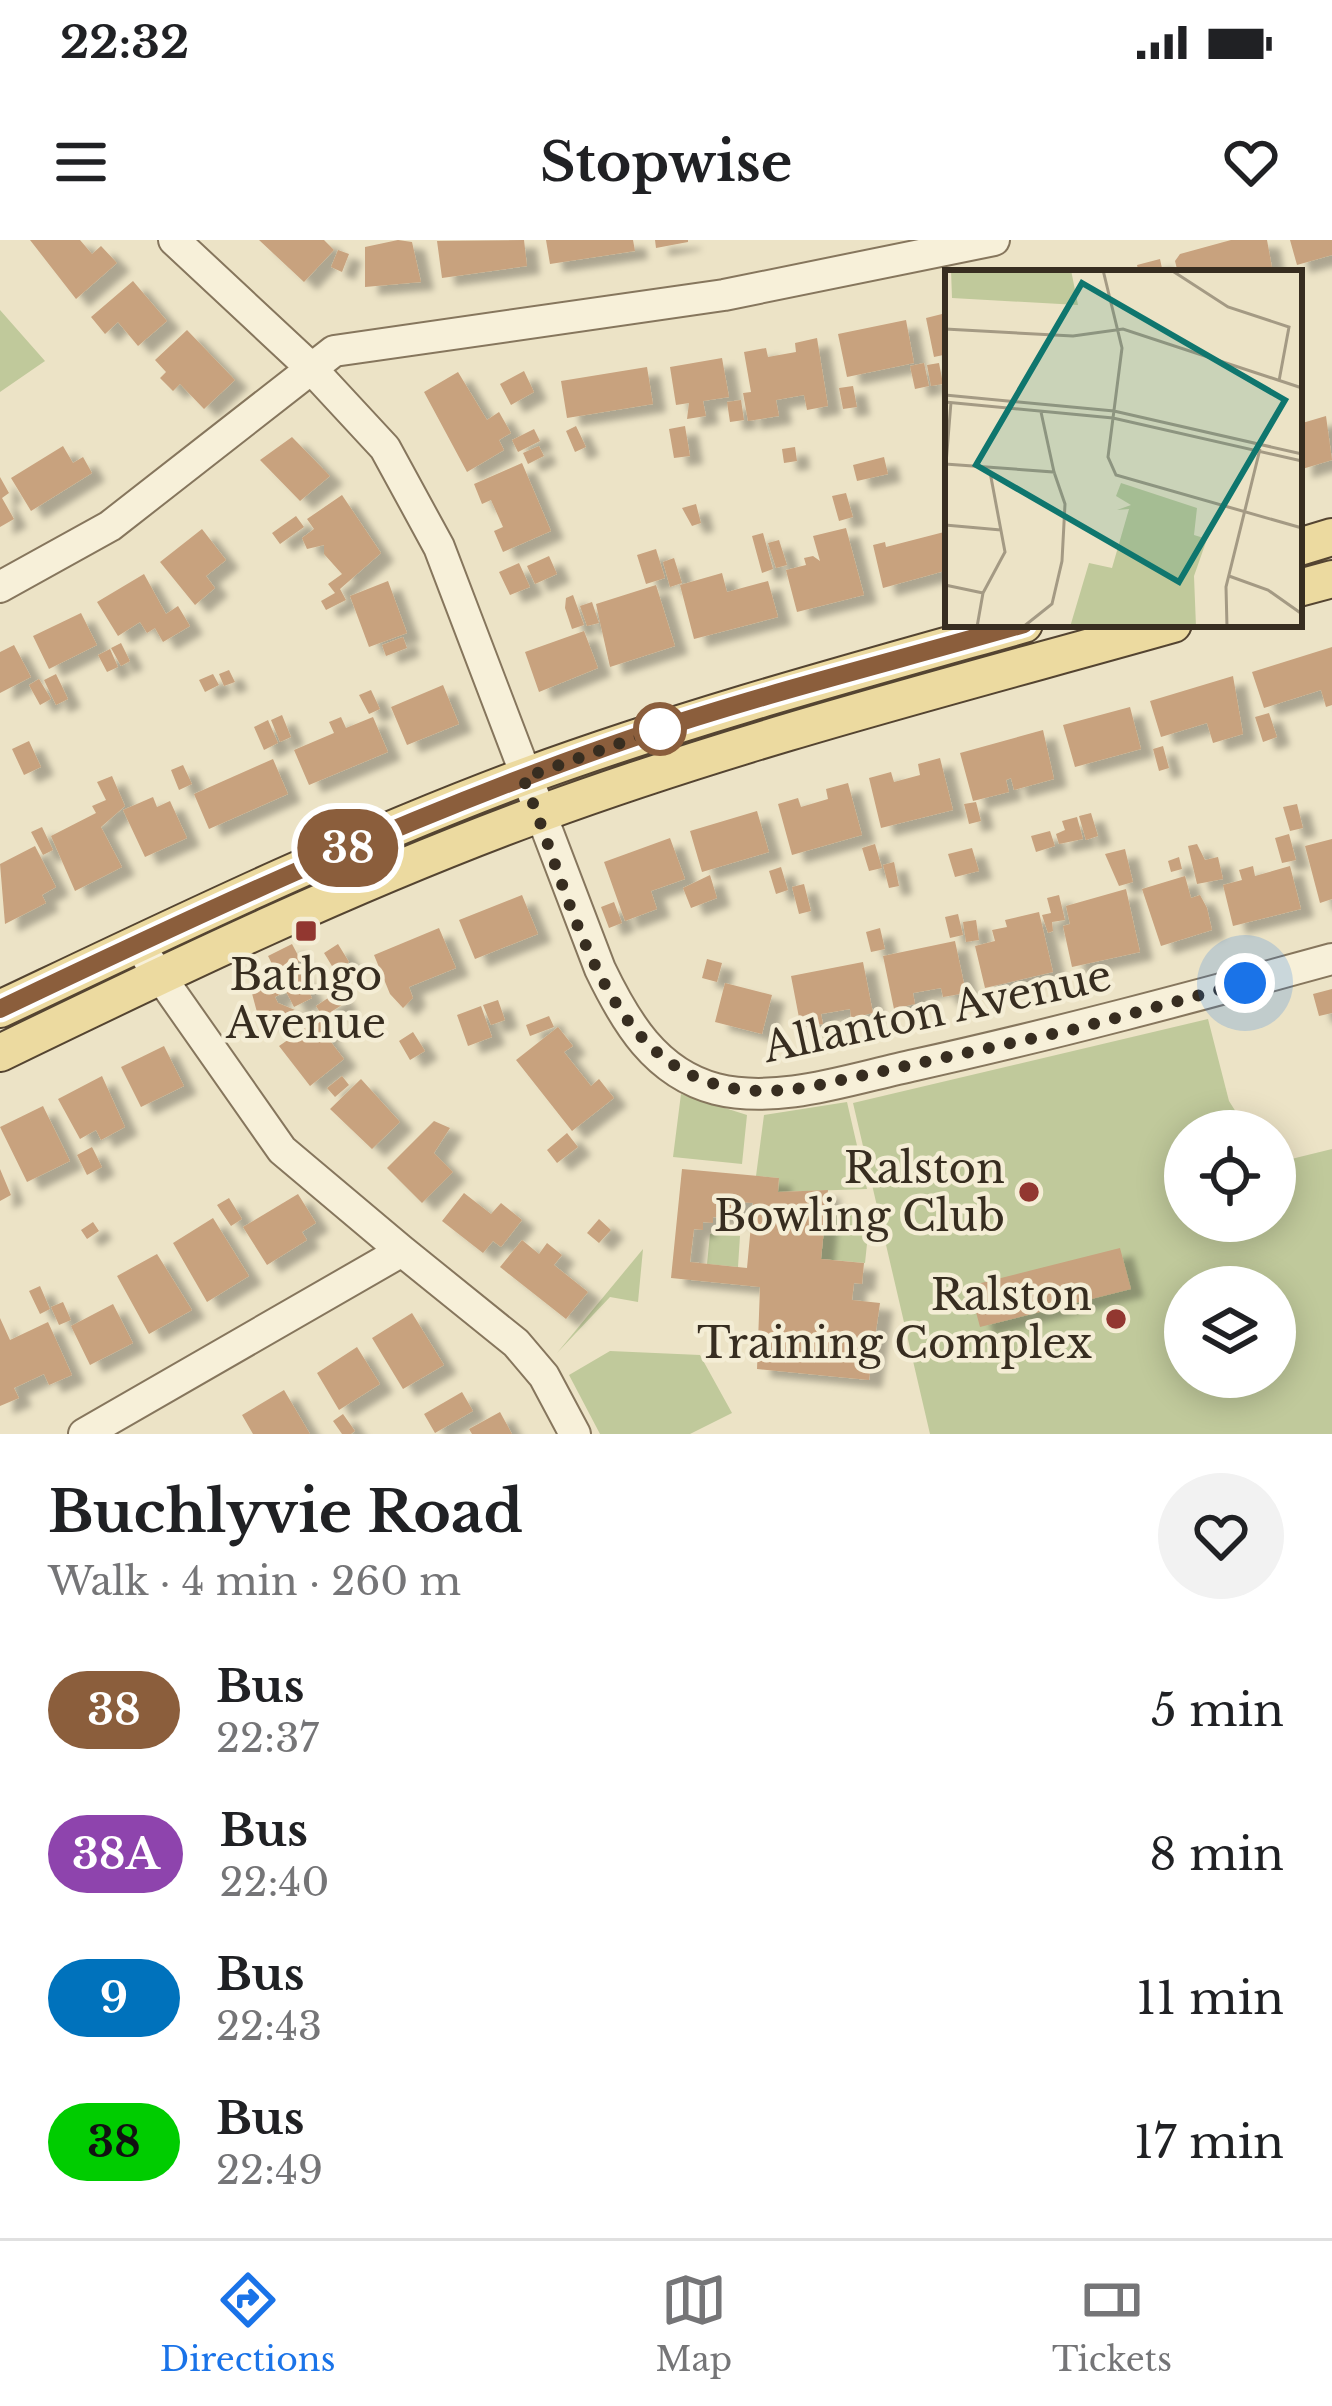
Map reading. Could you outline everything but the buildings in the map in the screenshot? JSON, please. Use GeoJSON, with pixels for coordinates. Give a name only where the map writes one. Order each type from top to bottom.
{"type":"FeatureCollection","features":[{"type":"Feature","properties":{"kind":"main road"},"geometry":{"type":"LineString","coordinates":[[1302,546],[1332,537]]}},
{"type":"Feature","properties":{"kind":"main road"},"geometry":{"type":"LineString","coordinates":[[1302,587],[1332,579]]}},
{"type":"Feature","properties":{"kind":"main road"},"geometry":{"type":"LineString","coordinates":[[0,1009],[369,839],[523,778],[721,710],[1013,627]]}},
{"type":"Feature","properties":{"kind":"main road"},"geometry":{"type":"LineString","coordinates":[[0,1053],[159,975],[538,814],[733,748],[1162,627]]}},
{"type":"Feature","properties":{"kind":"main road"},"geometry":{"type":"LineString","coordinates":[[369,839],[382,877]]}},
{"type":"Feature","properties":{"kind":"street","name":"Allanton Avenue"},"geometry":{"type":"LineString","coordinates":[[173,240],[309,367],[385,448],[439,548],[523,778],[626,1023],[680,1073],[716,1089],[783,1092],[1071,1030],[1332,959]]}},
{"type":"Feature","properties":{"kind":"street"},"geometry":{"type":"LineString","coordinates":[[0,587],[110,526],[334,351],[724,296],[994,240]]}},
{"type":"Feature","properties":{"kind":"street"},"geometry":{"type":"LineString","coordinates":[[137,944],[282,1150],[516,1342],[544,1376],[575,1434]]}},
{"type":"Feature","properties":{"kind":"street"},"geometry":{"type":"LineString","coordinates":[[89,1433],[402,1251]]}},
{"type":"Feature","properties":{"kind":"green space"},"geometry":{"type":"Polygon","coordinates":[[[0,310],[45,361],[0,392],[0,310]]]}},
{"type":"Feature","properties":{"kind":"green space","name":"Ralston Bowling Club"},"geometry":{"type":"Polygon","coordinates":[[[1208,1019],[1235,1110],[1164,1110],[1164,1242],[1296,1242],[1296,1158],[1332,1149],[1332,1434],[930,1434],[853,1103],[1208,1019]]]}},
{"type":"Feature","properties":{"kind":"green space"},"geometry":{"type":"Polygon","coordinates":[[[681,1094],[747,1115],[742,1164],[673,1157],[681,1094]]]}},
{"type":"Feature","properties":{"kind":"green space"},"geometry":{"type":"Polygon","coordinates":[[[847,1102],[867,1189],[778,1192],[779,1178],[756,1176],[764,1115],[847,1102]]]}},
{"type":"Feature","properties":{"kind":"green space"},"geometry":{"type":"Polygon","coordinates":[[[826,1210],[870,1215],[865,1263],[821,1259],[826,1210]]]}},
{"type":"Feature","properties":{"kind":"green space"},"geometry":{"type":"Polygon","coordinates":[[[710,1234],[740,1236],[738,1267],[707,1264],[710,1234]]]}},
{"type":"Feature","properties":{"kind":"green space"},"geometry":{"type":"Polygon","coordinates":[[[643,1249],[638,1302],[610,1297],[557,1353],[643,1249]]]}},
{"type":"Feature","properties":{"kind":"green space"},"geometry":{"type":"Polygon","coordinates":[[[610,1351],[700,1355],[732,1413],[690,1434],[600,1434],[569,1375],[610,1351]]]}},
{"type":"Feature","properties":{"kind":"bus line","name":"38"},"geometry":{"type":"LineString","coordinates":[[0,1009],[258,888],[523,778],[721,710],[1013,627]]}},
{"type":"Feature","properties":{"kind":"place","name":"Bathgo Avenue"},"geometry":{"type":"Point","coordinates":[306,931]}},
{"type":"Feature","properties":{"kind":"place","name":"Ralston Bowling Club"},"geometry":{"type":"Point","coordinates":[1029,1192]}},
{"type":"Feature","properties":{"kind":"place","name":"Ralston Training Complex"},"geometry":{"type":"Point","coordinates":[1116,1319]}},
{"type":"Feature","properties":{"kind":"route"},"geometry":{"type":"LineString","coordinates":[[660,729],[523,778],[626,1023],[646,1047],[680,1073],[716,1089],[757,1093],[814,1086],[1071,1030],[1245,983]]}}]}
